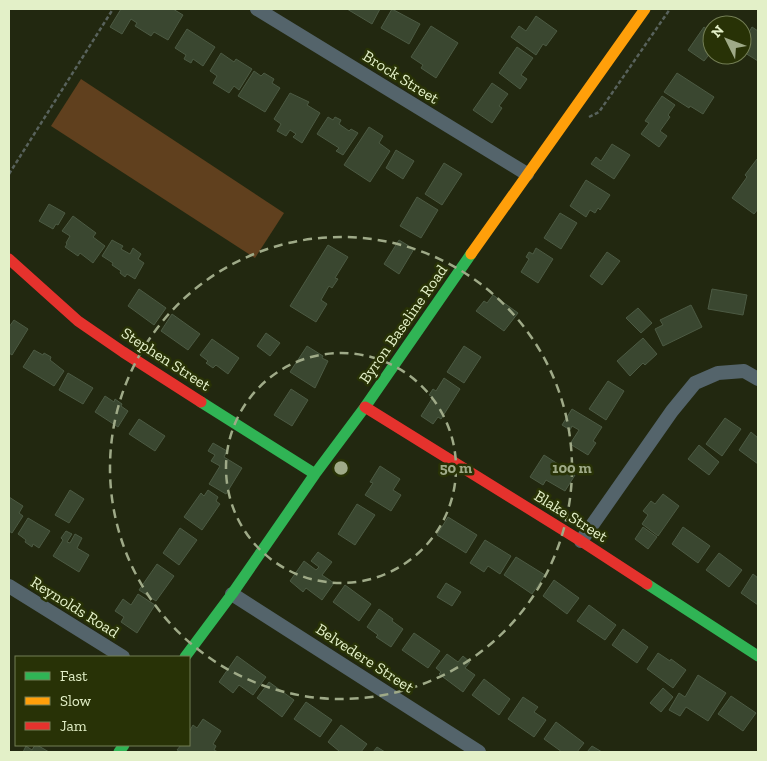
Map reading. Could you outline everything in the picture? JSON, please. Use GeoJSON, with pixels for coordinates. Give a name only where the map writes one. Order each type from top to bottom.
{"type":"FeatureCollection","features":[{"type":"Feature","properties":{"kind":"street","name":"Brock Street"},"geometry":{"type":"LineString","coordinates":[[257,9],[527,174]]}},
{"type":"Feature","properties":{"kind":"street","name":"Byron Baseline Road"},"geometry":{"type":"LineString","coordinates":[[186,656],[365,407],[527,174],[645,9]]}},
{"type":"Feature","properties":{"kind":"street","name":"Stephen Street"},"geometry":{"type":"LineString","coordinates":[[9,259],[78,321],[315,474]]}},
{"type":"Feature","properties":{"kind":"street"},"geometry":{"type":"LineString","coordinates":[[580,541],[672,411],[695,383],[718,373],[744,371],[758,379]]}},
{"type":"Feature","properties":{"kind":"street","name":"Blake Street"},"geometry":{"type":"LineString","coordinates":[[365,407],[580,541],[758,656]]}},
{"type":"Feature","properties":{"kind":"street","name":"Reynolds Road"},"geometry":{"type":"LineString","coordinates":[[9,586],[121,656]]}},
{"type":"Feature","properties":{"kind":"street","name":"Belvedere Street"},"geometry":{"type":"LineString","coordinates":[[232,594],[479,752]]}},
{"type":"Feature","properties":{"kind":"path"},"geometry":{"type":"LineString","coordinates":[[9,174],[113,9]]}},
{"type":"Feature","properties":{"kind":"path"},"geometry":{"type":"LineString","coordinates":[[583,121],[598,112],[670,9]]}},
{"type":"Feature","properties":{"kind":"shaded area"},"geometry":{"type":"Polygon","coordinates":[[[81,79],[284,213],[255,258],[51,126],[81,79]]]}},
{"type":"Feature","properties":{"kind":"building"},"geometry":{"type":"Polygon","coordinates":[[[121,9],[173,9],[183,15],[168,40],[154,32],[151,36],[135,26],[137,23],[131,19],[122,34],[110,27],[121,9]]]}},
{"type":"Feature","properties":{"kind":"building"},"geometry":{"type":"Polygon","coordinates":[[[347,9],[380,9],[372,24],[347,9]]]}},
{"type":"Feature","properties":{"kind":"building"},"geometry":{"type":"Polygon","coordinates":[[[392,9],[420,24],[409,44],[381,28],[392,9]]]}},
{"type":"Feature","properties":{"kind":"building"},"geometry":{"type":"Polygon","coordinates":[[[536,16],[557,31],[546,46],[543,44],[536,55],[511,37],[519,26],[526,31],[536,16]]]}},
{"type":"Feature","properties":{"kind":"building"},"geometry":{"type":"Polygon","coordinates":[[[431,26],[458,43],[436,78],[421,68],[423,65],[411,57],[431,26]]]}},
{"type":"Feature","properties":{"kind":"building"},"geometry":{"type":"Polygon","coordinates":[[[752,27],[758,31],[758,61],[752,57],[752,27]]]}},
{"type":"Feature","properties":{"kind":"building"},"geometry":{"type":"Polygon","coordinates":[[[187,29],[215,47],[203,66],[193,59],[191,63],[184,59],[186,55],[175,48],[187,29]]]}},
{"type":"Feature","properties":{"kind":"building"},"geometry":{"type":"Polygon","coordinates":[[[702,30],[702,60],[688,50],[702,30]]]}},
{"type":"Feature","properties":{"kind":"building"},"geometry":{"type":"Polygon","coordinates":[[[517,47],[533,58],[521,75],[527,79],[520,89],[499,73],[517,47]]]}},
{"type":"Feature","properties":{"kind":"building"},"geometry":{"type":"Polygon","coordinates":[[[221,53],[234,62],[236,59],[252,69],[239,90],[234,86],[229,93],[213,83],[217,76],[210,71],[221,53]]]}},
{"type":"Feature","properties":{"kind":"building"},"geometry":{"type":"Polygon","coordinates":[[[254,71],[261,76],[264,73],[274,79],[272,83],[280,88],[265,112],[238,96],[254,71]]]}},
{"type":"Feature","properties":{"kind":"building"},"geometry":{"type":"Polygon","coordinates":[[[677,73],[714,97],[703,114],[690,106],[689,108],[664,92],[677,73]]]}},
{"type":"Feature","properties":{"kind":"building"},"geometry":{"type":"Polygon","coordinates":[[[492,83],[508,94],[499,106],[502,108],[492,123],[473,110],[492,83]]]}},
{"type":"Feature","properties":{"kind":"building"},"geometry":{"type":"Polygon","coordinates":[[[290,93],[309,102],[307,105],[320,113],[302,143],[293,137],[296,134],[290,130],[286,136],[277,131],[281,124],[274,119],[290,93]]]}},
{"type":"Feature","properties":{"kind":"building"},"geometry":{"type":"Polygon","coordinates":[[[662,96],[675,105],[668,115],[670,117],[660,131],[667,136],[659,147],[641,134],[649,123],[645,121],[662,96]]]}},
{"type":"Feature","properties":{"kind":"building"},"geometry":{"type":"Polygon","coordinates":[[[328,117],[333,120],[335,117],[341,120],[339,124],[349,131],[351,129],[358,133],[343,155],[336,151],[339,148],[317,134],[328,117]]]}},
{"type":"Feature","properties":{"kind":"building"},"geometry":{"type":"Polygon","coordinates":[[[369,127],[383,136],[379,143],[390,151],[370,182],[344,165],[369,127]]]}},
{"type":"Feature","properties":{"kind":"building"},"geometry":{"type":"Polygon","coordinates":[[[612,144],[630,155],[614,179],[591,164],[596,157],[601,161],[612,144]]]}},
{"type":"Feature","properties":{"kind":"building"},"geometry":{"type":"Polygon","coordinates":[[[396,150],[414,161],[403,179],[386,168],[396,150]]]}},
{"type":"Feature","properties":{"kind":"building"},"geometry":{"type":"Polygon","coordinates":[[[757,159],[758,209],[754,214],[732,198],[757,159]]]}},
{"type":"Feature","properties":{"kind":"building"},"geometry":{"type":"Polygon","coordinates":[[[444,163],[462,174],[442,205],[425,194],[444,163]]]}},
{"type":"Feature","properties":{"kind":"building"},"geometry":{"type":"Polygon","coordinates":[[[586,180],[610,195],[600,210],[598,208],[595,213],[590,210],[586,217],[570,206],[586,180]]]}},
{"type":"Feature","properties":{"kind":"building"},"geometry":{"type":"Polygon","coordinates":[[[417,197],[438,210],[421,238],[400,226],[417,197]]]}},
{"type":"Feature","properties":{"kind":"building"},"geometry":{"type":"Polygon","coordinates":[[[49,204],[65,213],[58,225],[56,224],[53,229],[39,221],[49,204]]]}},
{"type":"Feature","properties":{"kind":"building"},"geometry":{"type":"Polygon","coordinates":[[[560,213],[577,223],[561,249],[544,238],[560,213]]]}},
{"type":"Feature","properties":{"kind":"building"},"geometry":{"type":"Polygon","coordinates":[[[73,216],[96,233],[93,237],[105,246],[93,263],[80,253],[78,256],[65,247],[70,236],[62,231],[73,216]]]}},
{"type":"Feature","properties":{"kind":"building"},"geometry":{"type":"Polygon","coordinates":[[[112,240],[123,246],[121,249],[130,254],[133,248],[141,254],[138,259],[144,263],[135,279],[127,274],[125,277],[120,273],[121,271],[112,265],[113,263],[102,256],[112,240]]]}},
{"type":"Feature","properties":{"kind":"building"},"geometry":{"type":"Polygon","coordinates":[[[399,240],[414,249],[399,274],[384,264],[399,240]]]}},
{"type":"Feature","properties":{"kind":"building"},"geometry":{"type":"Polygon","coordinates":[[[328,245],[348,257],[335,278],[338,279],[332,288],[329,286],[321,300],[327,304],[316,322],[290,306],[328,245]]]}},
{"type":"Feature","properties":{"kind":"building"},"geometry":{"type":"Polygon","coordinates":[[[536,248],[553,259],[538,283],[521,272],[529,259],[526,257],[529,252],[533,254],[536,248]]]}},
{"type":"Feature","properties":{"kind":"building"},"geometry":{"type":"Polygon","coordinates":[[[607,252],[620,261],[602,285],[590,276],[607,252]]]}},
{"type":"Feature","properties":{"kind":"building"},"geometry":{"type":"Polygon","coordinates":[[[139,289],[166,308],[154,325],[128,306],[139,289]]]}},
{"type":"Feature","properties":{"kind":"building"},"geometry":{"type":"Polygon","coordinates":[[[712,289],[747,295],[743,315],[708,309],[712,289]]]}},
{"type":"Feature","properties":{"kind":"building"},"geometry":{"type":"Polygon","coordinates":[[[493,295],[518,313],[504,331],[476,311],[484,301],[487,303],[493,295]]]}},
{"type":"Feature","properties":{"kind":"building"},"geometry":{"type":"Polygon","coordinates":[[[691,305],[702,327],[663,346],[655,329],[663,325],[660,320],[691,305]]]}},
{"type":"Feature","properties":{"kind":"building"},"geometry":{"type":"Polygon","coordinates":[[[638,308],[652,323],[641,333],[626,318],[638,308]]]}},
{"type":"Feature","properties":{"kind":"building"},"geometry":{"type":"Polygon","coordinates":[[[172,314],[200,334],[188,350],[161,331],[172,314]]]}},
{"type":"Feature","properties":{"kind":"building"},"geometry":{"type":"Polygon","coordinates":[[[14,320],[28,329],[12,355],[9,353],[9,327],[14,320]]]}},
{"type":"Feature","properties":{"kind":"building"},"geometry":{"type":"Polygon","coordinates":[[[266,333],[280,343],[270,356],[257,346],[266,333]]]}},
{"type":"Feature","properties":{"kind":"building"},"geometry":{"type":"Polygon","coordinates":[[[643,338],[657,354],[645,365],[643,363],[630,376],[617,361],[643,338]]]}},
{"type":"Feature","properties":{"kind":"building"},"geometry":{"type":"Polygon","coordinates":[[[212,339],[239,358],[228,374],[216,365],[213,368],[200,355],[212,339]]]}},
{"type":"Feature","properties":{"kind":"building"},"geometry":{"type":"Polygon","coordinates":[[[307,346],[328,361],[315,388],[290,372],[307,346]]]}},
{"type":"Feature","properties":{"kind":"building"},"geometry":{"type":"Polygon","coordinates":[[[464,346],[481,357],[464,383],[447,372],[464,346]]]}},
{"type":"Feature","properties":{"kind":"building"},"geometry":{"type":"Polygon","coordinates":[[[34,350],[51,357],[50,360],[64,371],[54,386],[23,367],[34,350]]]}},
{"type":"Feature","properties":{"kind":"building"},"geometry":{"type":"Polygon","coordinates":[[[68,373],[93,388],[83,404],[59,390],[68,373]]]}},
{"type":"Feature","properties":{"kind":"building"},"geometry":{"type":"Polygon","coordinates":[[[444,378],[460,389],[441,419],[438,417],[433,424],[421,416],[433,397],[429,395],[433,389],[436,391],[444,378]]]}},
{"type":"Feature","properties":{"kind":"building"},"geometry":{"type":"Polygon","coordinates":[[[608,381],[624,391],[606,420],[589,409],[608,381]]]}},
{"type":"Feature","properties":{"kind":"building"},"geometry":{"type":"Polygon","coordinates":[[[291,389],[308,400],[292,426],[274,415],[291,389]]]}},
{"type":"Feature","properties":{"kind":"building"},"geometry":{"type":"Polygon","coordinates":[[[105,396],[114,402],[115,399],[128,411],[118,427],[95,412],[105,396]]]}},
{"type":"Feature","properties":{"kind":"building"},"geometry":{"type":"Polygon","coordinates":[[[572,409],[602,427],[593,441],[596,443],[588,455],[570,444],[579,430],[572,426],[570,430],[562,425],[572,409]]]}},
{"type":"Feature","properties":{"kind":"building"},"geometry":{"type":"Polygon","coordinates":[[[725,418],[741,429],[722,456],[706,444],[725,418]]]}},
{"type":"Feature","properties":{"kind":"building"},"geometry":{"type":"Polygon","coordinates":[[[139,419],[165,436],[155,451],[129,434],[139,419]]]}},
{"type":"Feature","properties":{"kind":"building"},"geometry":{"type":"Polygon","coordinates":[[[751,432],[758,438],[758,464],[739,450],[751,432]]]}},
{"type":"Feature","properties":{"kind":"building"},"geometry":{"type":"Polygon","coordinates":[[[213,443],[227,451],[224,457],[242,468],[226,494],[209,484],[220,466],[211,461],[215,455],[208,451],[213,443]]]}},
{"type":"Feature","properties":{"kind":"building"},"geometry":{"type":"Polygon","coordinates":[[[699,445],[719,462],[709,475],[688,459],[699,445]]]}},
{"type":"Feature","properties":{"kind":"building"},"geometry":{"type":"Polygon","coordinates":[[[544,455],[575,475],[565,491],[546,480],[543,485],[530,477],[544,455]]]}},
{"type":"Feature","properties":{"kind":"building"},"geometry":{"type":"Polygon","coordinates":[[[380,466],[400,479],[393,490],[401,495],[391,511],[365,495],[373,483],[370,482],[380,466]]]}},
{"type":"Feature","properties":{"kind":"building"},"geometry":{"type":"Polygon","coordinates":[[[70,490],[84,499],[69,523],[55,515],[70,490]]]}},
{"type":"Feature","properties":{"kind":"building"},"geometry":{"type":"Polygon","coordinates":[[[208,490],[218,497],[216,501],[220,504],[202,530],[184,517],[201,493],[204,496],[208,490]]]}},
{"type":"Feature","properties":{"kind":"building"},"geometry":{"type":"Polygon","coordinates":[[[663,494],[679,506],[658,536],[642,524],[648,515],[643,511],[651,501],[655,504],[663,494]]]}},
{"type":"Feature","properties":{"kind":"building"},"geometry":{"type":"Polygon","coordinates":[[[9,497],[23,506],[19,513],[23,516],[12,533],[9,531],[9,497]]]}},
{"type":"Feature","properties":{"kind":"building"},"geometry":{"type":"Polygon","coordinates":[[[357,504],[375,515],[355,545],[338,534],[357,504]]]}},
{"type":"Feature","properties":{"kind":"building"},"geometry":{"type":"Polygon","coordinates":[[[448,517],[477,535],[466,553],[437,535],[448,517]]]}},
{"type":"Feature","properties":{"kind":"building"},"geometry":{"type":"Polygon","coordinates":[[[28,518],[50,531],[39,548],[33,544],[32,547],[18,534],[28,518]]]}},
{"type":"Feature","properties":{"kind":"building"},"geometry":{"type":"Polygon","coordinates":[[[643,527],[657,537],[648,549],[635,539],[643,527]]]}},
{"type":"Feature","properties":{"kind":"building"},"geometry":{"type":"Polygon","coordinates":[[[683,527],[710,546],[698,563],[672,544],[683,527]]]}},
{"type":"Feature","properties":{"kind":"building"},"geometry":{"type":"Polygon","coordinates":[[[180,528],[197,540],[179,565],[163,553],[180,528]]]}},
{"type":"Feature","properties":{"kind":"building"},"geometry":{"type":"Polygon","coordinates":[[[66,531],[72,534],[67,542],[70,543],[75,534],[82,538],[77,548],[89,555],[79,572],[53,556],[66,531]]]}},
{"type":"Feature","properties":{"kind":"building"},"geometry":{"type":"Polygon","coordinates":[[[485,540],[511,556],[500,574],[488,566],[484,572],[470,563],[485,540]]]}},
{"type":"Feature","properties":{"kind":"building"},"geometry":{"type":"Polygon","coordinates":[[[318,552],[332,562],[322,575],[334,583],[322,600],[306,588],[303,592],[290,581],[304,561],[316,570],[319,567],[311,561],[318,552]]]}},
{"type":"Feature","properties":{"kind":"building"},"geometry":{"type":"Polygon","coordinates":[[[719,553],[742,570],[729,587],[706,570],[719,553]]]}},
{"type":"Feature","properties":{"kind":"building"},"geometry":{"type":"Polygon","coordinates":[[[516,557],[545,575],[532,594],[504,575],[516,557]]]}},
{"type":"Feature","properties":{"kind":"building"},"geometry":{"type":"Polygon","coordinates":[[[157,564],[174,576],[156,601],[139,590],[157,564]]]}},
{"type":"Feature","properties":{"kind":"building"},"geometry":{"type":"Polygon","coordinates":[[[753,574],[758,578],[758,605],[741,593],[753,574]]]}},
{"type":"Feature","properties":{"kind":"building"},"geometry":{"type":"Polygon","coordinates":[[[554,580],[579,598],[567,614],[543,596],[554,580]]]}},
{"type":"Feature","properties":{"kind":"building"},"geometry":{"type":"Polygon","coordinates":[[[446,583],[461,592],[452,606],[437,597],[446,583]]]}},
{"type":"Feature","properties":{"kind":"building"},"geometry":{"type":"Polygon","coordinates":[[[345,585],[371,604],[359,621],[333,602],[345,585]]]}},
{"type":"Feature","properties":{"kind":"building"},"geometry":{"type":"Polygon","coordinates":[[[138,594],[155,605],[137,633],[121,622],[124,617],[115,611],[123,599],[131,605],[138,594]]]}},
{"type":"Feature","properties":{"kind":"building"},"geometry":{"type":"Polygon","coordinates":[[[589,605],[616,625],[605,640],[577,621],[589,605]]]}},
{"type":"Feature","properties":{"kind":"building"},"geometry":{"type":"Polygon","coordinates":[[[379,609],[403,629],[391,647],[376,637],[378,635],[367,627],[379,609]]]}},
{"type":"Feature","properties":{"kind":"building"},"geometry":{"type":"Polygon","coordinates":[[[623,629],[648,647],[637,663],[612,645],[623,629]]]}},
{"type":"Feature","properties":{"kind":"building"},"geometry":{"type":"Polygon","coordinates":[[[414,633],[440,651],[428,668],[402,650],[414,633]]]}},
{"type":"Feature","properties":{"kind":"building"},"geometry":{"type":"Polygon","coordinates":[[[658,653],[670,661],[671,659],[686,670],[673,688],[647,669],[658,653]]]}},
{"type":"Feature","properties":{"kind":"building"},"geometry":{"type":"Polygon","coordinates":[[[447,654],[458,662],[463,656],[470,662],[465,668],[475,675],[463,692],[439,674],[441,672],[436,668],[447,654]]]}},
{"type":"Feature","properties":{"kind":"building"},"geometry":{"type":"Polygon","coordinates":[[[237,656],[266,677],[253,695],[239,685],[233,693],[219,682],[237,656]]]}},
{"type":"Feature","properties":{"kind":"building"},"geometry":{"type":"Polygon","coordinates":[[[698,675],[726,693],[708,721],[686,707],[680,716],[669,710],[679,693],[685,697],[698,675]]]}},
{"type":"Feature","properties":{"kind":"building"},"geometry":{"type":"Polygon","coordinates":[[[484,679],[510,699],[499,715],[472,695],[484,679]]]}},
{"type":"Feature","properties":{"kind":"building"},"geometry":{"type":"Polygon","coordinates":[[[269,682],[294,700],[282,717],[257,698],[269,682]]]}},
{"type":"Feature","properties":{"kind":"building"},"geometry":{"type":"Polygon","coordinates":[[[663,688],[673,697],[661,712],[650,703],[663,688]]]}},
{"type":"Feature","properties":{"kind":"building"},"geometry":{"type":"Polygon","coordinates":[[[731,696],[756,713],[743,731],[718,714],[731,696]]]}},
{"type":"Feature","properties":{"kind":"building"},"geometry":{"type":"Polygon","coordinates":[[[523,697],[538,707],[534,712],[546,720],[534,737],[508,719],[523,697]]]}},
{"type":"Feature","properties":{"kind":"building"},"geometry":{"type":"Polygon","coordinates":[[[306,702],[332,720],[320,737],[294,719],[306,702]]]}},
{"type":"Feature","properties":{"kind":"building"},"geometry":{"type":"Polygon","coordinates":[[[203,719],[221,731],[213,744],[216,746],[214,750],[218,752],[181,752],[177,750],[180,746],[190,746],[190,730],[193,725],[197,728],[203,719]]]}},
{"type":"Feature","properties":{"kind":"building"},"geometry":{"type":"Polygon","coordinates":[[[556,722],[584,743],[577,752],[562,752],[544,739],[556,722]]]}},
{"type":"Feature","properties":{"kind":"building"},"geometry":{"type":"Polygon","coordinates":[[[341,725],[367,744],[361,752],[338,752],[328,742],[341,725]]]}},
{"type":"Feature","properties":{"kind":"building"},"geometry":{"type":"Polygon","coordinates":[[[26,746],[32,750],[34,746],[39,746],[49,752],[23,752],[26,746]]]}},
{"type":"Feature","properties":{"kind":"building"},"geometry":{"type":"Polygon","coordinates":[[[592,746],[602,752],[587,752],[592,746]]]}},
{"type":"Feature","properties":{"kind":"building"},"geometry":{"type":"Polygon","coordinates":[[[377,747],[385,752],[373,752],[377,747]]]}},
{"type":"Feature","properties":{"kind":"traffic: fast"},"geometry":{"type":"LineString","coordinates":[[186,656],[365,407],[471,254]]}},
{"type":"Feature","properties":{"kind":"traffic: fast"},"geometry":{"type":"LineString","coordinates":[[201,402],[315,474]]}},
{"type":"Feature","properties":{"kind":"traffic: fast"},"geometry":{"type":"LineString","coordinates":[[647,584],[758,656]]}},
{"type":"Feature","properties":{"kind":"traffic: fast"},"geometry":{"type":"LineString","coordinates":[[119,752],[123,746]]}},
{"type":"Feature","properties":{"kind":"traffic: slow"},"geometry":{"type":"LineString","coordinates":[[471,254],[645,9]]}},
{"type":"Feature","properties":{"kind":"traffic: jam"},"geometry":{"type":"LineString","coordinates":[[9,259],[78,321],[201,402]]}},
{"type":"Feature","properties":{"kind":"traffic: jam"},"geometry":{"type":"LineString","coordinates":[[365,407],[647,584]]}}]}
